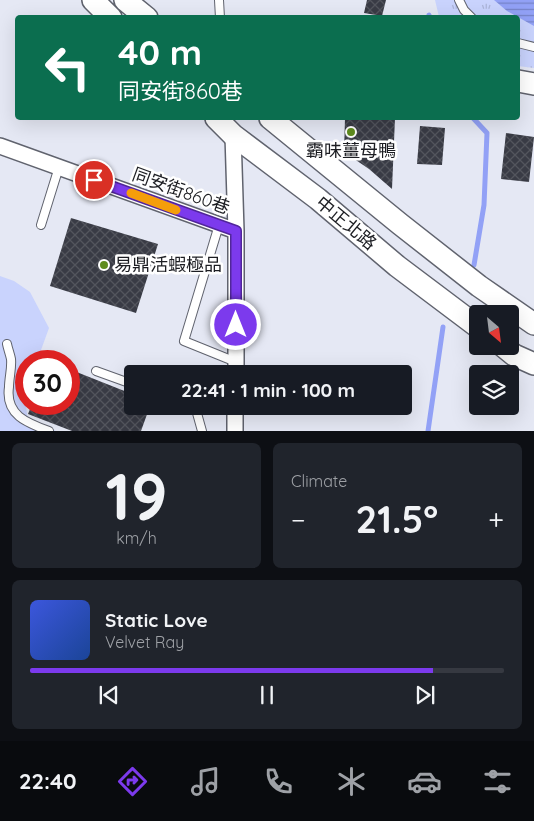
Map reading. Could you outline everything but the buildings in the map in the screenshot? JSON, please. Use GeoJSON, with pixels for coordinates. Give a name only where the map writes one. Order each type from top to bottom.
{"type":"FeatureCollection","features":[{"type":"Feature","properties":{"kind":"street"},"geometry":{"type":"LineString","coordinates":[[93,0],[108,15]]}},
{"type":"Feature","properties":{"kind":"street"},"geometry":{"type":"LineString","coordinates":[[125,0],[142,15]]}},
{"type":"Feature","properties":{"kind":"street"},"geometry":{"type":"LineString","coordinates":[[520,82],[534,84]]}},
{"type":"Feature","properties":{"kind":"street","name":"中正北路"},"geometry":{"type":"LineString","coordinates":[[218,120],[233,134],[318,199],[397,266],[469,320]]}},
{"type":"Feature","properties":{"kind":"street","name":"中正北路"},"geometry":{"type":"LineString","coordinates":[[272,120],[479,286],[534,324]]}},
{"type":"Feature","properties":{"kind":"street"},"geometry":{"type":"LineString","coordinates":[[233,134],[236,231],[236,365]]}},
{"type":"Feature","properties":{"kind":"street","name":"同安街860巷"},"geometry":{"type":"LineString","coordinates":[[0,146],[236,231]]}},
{"type":"Feature","properties":{"kind":"street"},"geometry":{"type":"LineString","coordinates":[[514,355],[534,372]]}},
{"type":"Feature","properties":{"kind":"street"},"geometry":{"type":"LineString","coordinates":[[517,355],[534,364]]}},
{"type":"Feature","properties":{"kind":"street"},"geometry":{"type":"LineString","coordinates":[[235,431],[236,415]]}},
{"type":"Feature","properties":{"kind":"lane"},"geometry":{"type":"LineString","coordinates":[[219,0],[220,15]]}},
{"type":"Feature","properties":{"kind":"lane"},"geometry":{"type":"LineString","coordinates":[[459,0],[469,15]]}},
{"type":"Feature","properties":{"kind":"lane"},"geometry":{"type":"LineString","coordinates":[[520,44],[534,47]]}},
{"type":"Feature","properties":{"kind":"lane"},"geometry":{"type":"LineString","coordinates":[[41,224],[59,167]]}},
{"type":"Feature","properties":{"kind":"lane"},"geometry":{"type":"LineString","coordinates":[[219,225],[184,341],[230,365]]}},
{"type":"Feature","properties":{"kind":"lane"},"geometry":{"type":"LineString","coordinates":[[7,344],[12,360],[8,394],[11,406],[16,414],[28,423],[49,431]]}},
{"type":"Feature","properties":{"kind":"lane"},"geometry":{"type":"LineString","coordinates":[[96,371],[124,381]]}},
{"type":"Feature","properties":{"kind":"lane"},"geometry":{"type":"LineString","coordinates":[[198,415],[202,431]]}},
{"type":"Feature","properties":{"kind":"green space"},"geometry":{"type":"Polygon","coordinates":[[[435,0],[534,0],[534,68],[520,66],[520,15],[439,15],[435,0]]]}},
{"type":"Feature","properties":{"kind":"green space"},"geometry":{"type":"Polygon","coordinates":[[[0,276],[14,281],[30,292],[49,328],[41,350],[15,350],[15,415],[27,415],[28,419],[56,431],[0,431],[0,276]]]}},
{"type":"Feature","properties":{"kind":"water"},"geometry":{"type":"Polygon","coordinates":[[[494,0],[534,0],[534,26],[520,18],[520,15],[514,15],[494,0]]]}},
{"type":"Feature","properties":{"kind":"waterway"},"geometry":{"type":"LineString","coordinates":[[474,265],[484,205],[487,133],[475,120]]}},
{"type":"Feature","properties":{"kind":"waterway"},"geometry":{"type":"LineString","coordinates":[[428,431],[443,327]]}},
{"type":"Feature","properties":{"kind":"slow traffic"},"geometry":{"type":"LineString","coordinates":[[131,193],[176,210]]}},
{"type":"Feature","properties":{"kind":"place","name":"霸味薑母鴨"},"geometry":{"type":"Point","coordinates":[351,132]}},
{"type":"Feature","properties":{"kind":"place","name":"易鼎活蝦極品"},"geometry":{"type":"Point","coordinates":[104,265]}},
{"type":"Feature","properties":{"kind":"route"},"geometry":{"type":"LineString","coordinates":[[94,180],[236,231],[236,325]]}}]}
